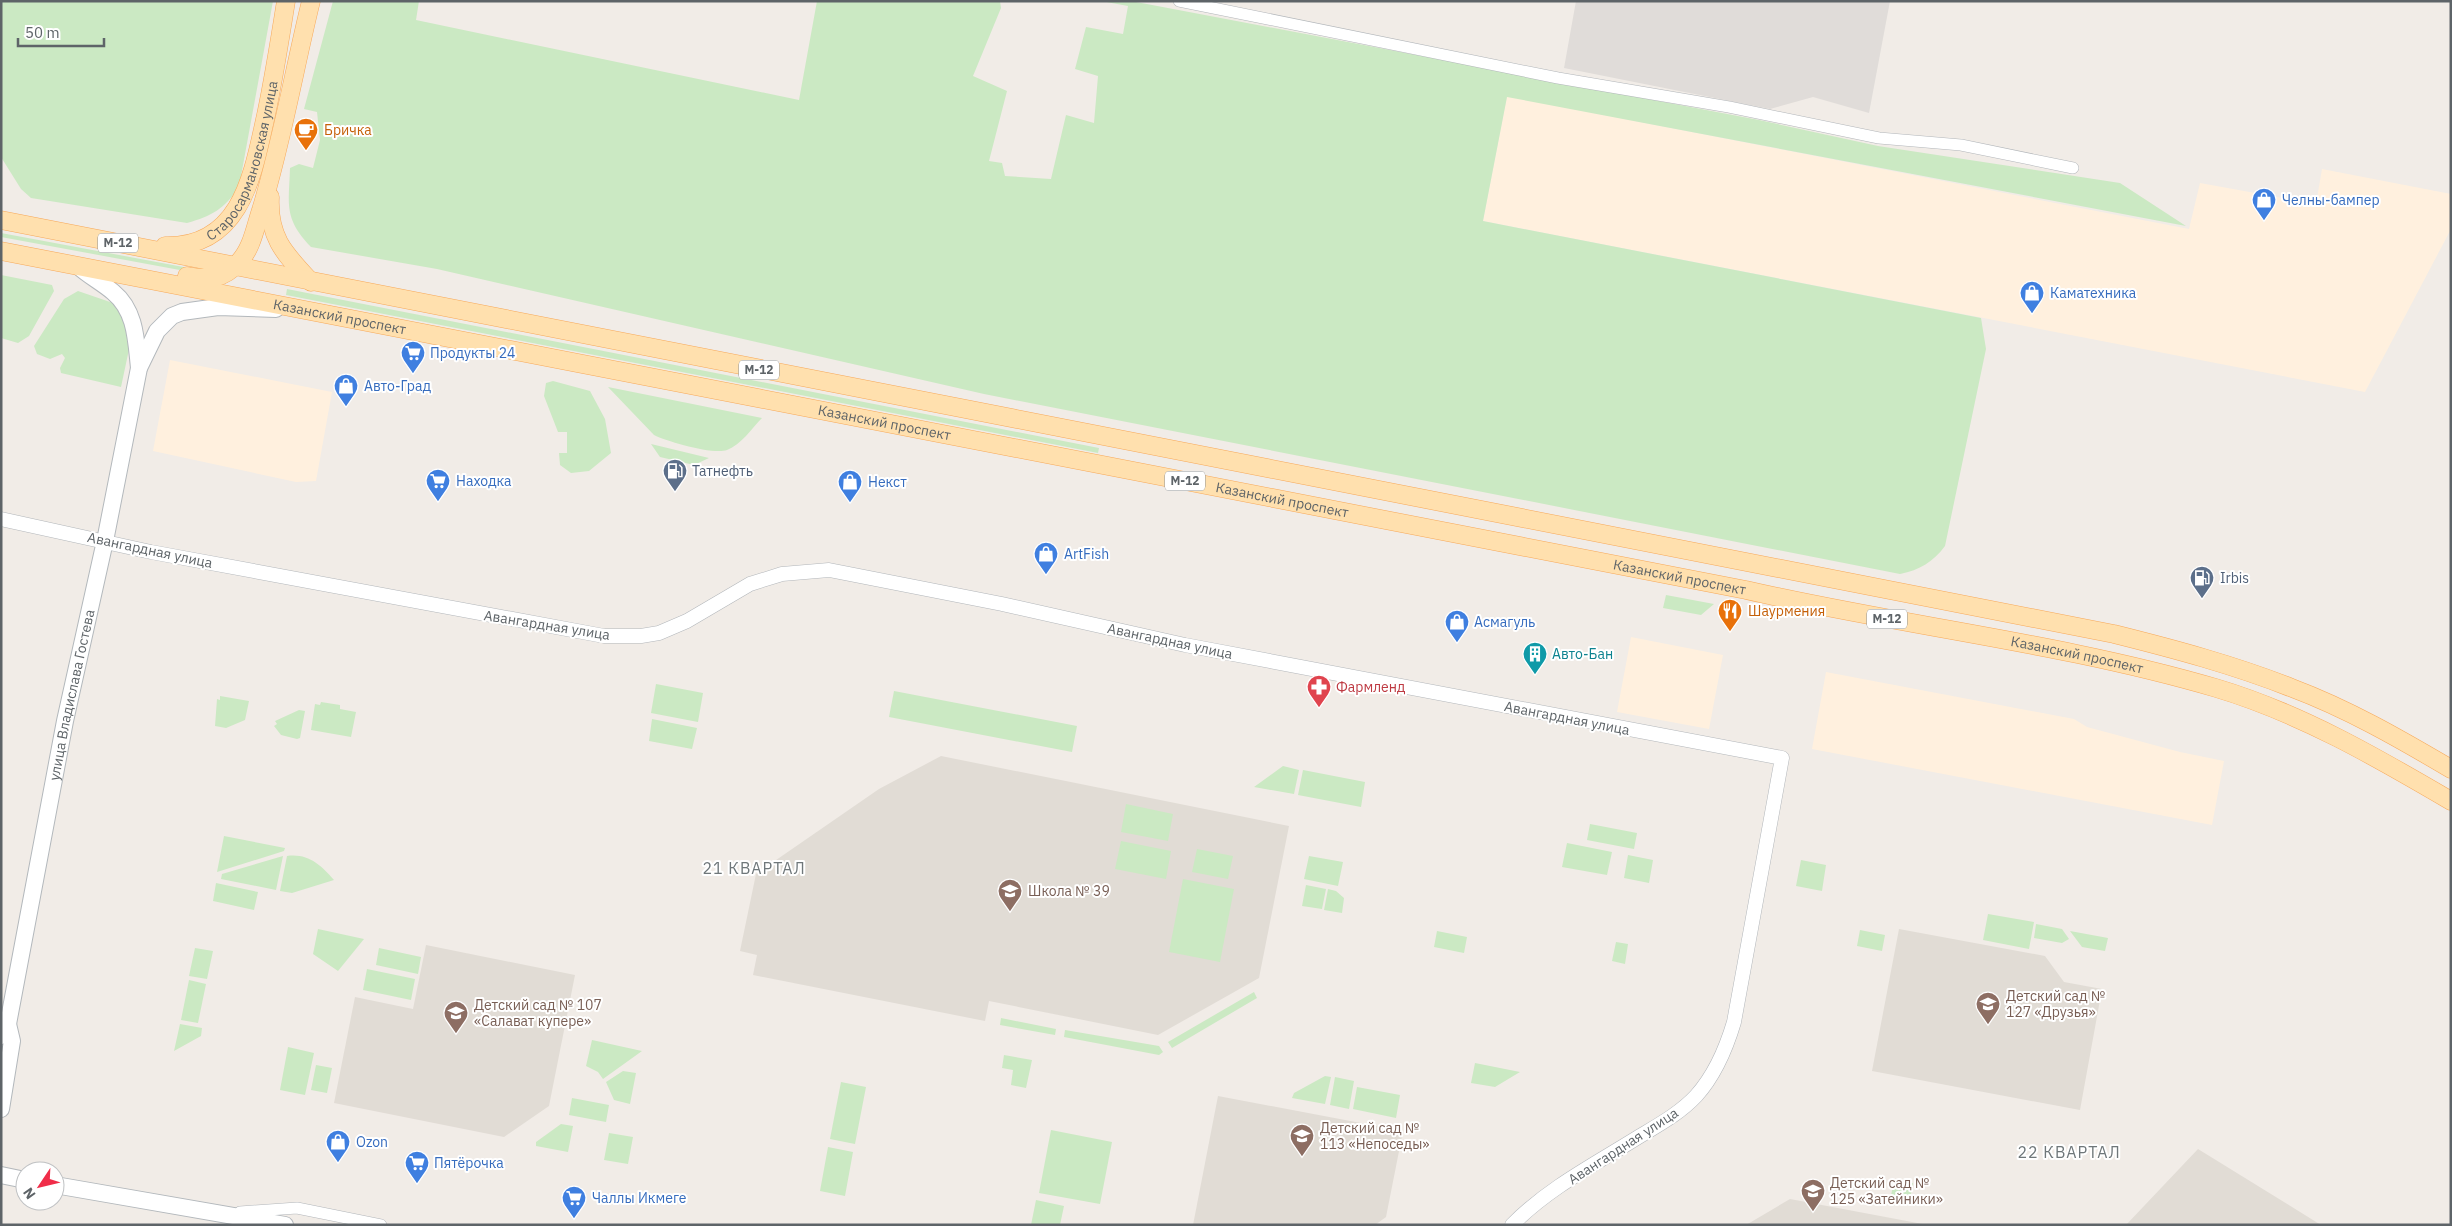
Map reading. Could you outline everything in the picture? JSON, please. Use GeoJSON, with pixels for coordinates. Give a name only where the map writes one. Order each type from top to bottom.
{"type":"FeatureCollection","features":[{"type":"Feature","properties":{"kind":"main road","name":"Старосармановская улица"},"geometry":{"type":"LineString","coordinates":[[131,246],[178,246],[201,240],[218,230],[236,209],[253,174],[278,58],[286,1]]}},
{"type":"Feature","properties":{"kind":"main road","name":"Старосармановская улица"},"geometry":{"type":"LineString","coordinates":[[271,178],[311,1]]}},
{"type":"Feature","properties":{"kind":"main road"},"geometry":{"type":"LineString","coordinates":[[160,281],[186,276],[215,279],[235,267],[250,243],[271,178]]}},
{"type":"Feature","properties":{"kind":"main road"},"geometry":{"type":"LineString","coordinates":[[271,178],[269,216],[275,237],[288,257],[311,282]]}},
{"type":"Feature","properties":{"kind":"main road","name":"Казанский проспект"},"geometry":{"type":"LineString","coordinates":[[1,220],[1095,436],[1940,599],[2172,648],[2292,688],[2353,714],[2451,769]]}},
{"type":"Feature","properties":{"kind":"main road","name":"Казанский проспект"},"geometry":{"type":"LineString","coordinates":[[1,250],[1746,590],[1811,605],[2086,656],[2165,674],[2218,689],[2324,731],[2451,801]]}},
{"type":"Feature","properties":{"kind":"main road","name":"улица Владислава Гостева"},"geometry":{"type":"LineString","coordinates":[[78,266],[93,280],[115,294],[124,304],[134,326],[139,368]]}},
{"type":"Feature","properties":{"kind":"main road","name":"улица Владислава Гостева"},"geometry":{"type":"LineString","coordinates":[[1,1109],[12,1041],[5,1030],[66,721],[105,541],[139,368],[158,331],[172,316],[182,312],[218,307],[291,308]]}},
{"type":"Feature","properties":{"kind":"main road"},"geometry":{"type":"LineString","coordinates":[[1089,463],[1105,458],[1108,454],[1107,448],[1095,436]]}},
{"type":"Feature","properties":{"kind":"main road"},"geometry":{"type":"LineString","coordinates":[[1,1175],[15,1178]]}},
{"type":"Feature","properties":{"kind":"main road"},"geometry":{"type":"LineString","coordinates":[[65,1188],[285,1225]]}},
{"type":"Feature","properties":{"kind":"main road"},"geometry":{"type":"LineString","coordinates":[[217,1214],[237,1225]]}},
{"type":"Feature","properties":{"kind":"street"},"geometry":{"type":"LineString","coordinates":[[1179,1],[1548,76],[1729,108],[1879,138],[1961,145],[2073,168]]}},
{"type":"Feature","properties":{"kind":"street","name":"Авангардная улица"},"geometry":{"type":"LineString","coordinates":[[1,519],[537,625],[615,636],[650,635],[668,630],[750,584],[782,574],[829,570],[1002,604],[1194,647],[1782,758],[1734,1022],[1723,1055],[1714,1071],[1696,1096],[1674,1116],[1536,1203],[1512,1225]]}},
{"type":"Feature","properties":{"kind":"street"},"geometry":{"type":"LineString","coordinates":[[217,1214],[297,1208],[381,1225]]}},
{"type":"Feature","properties":{"kind":"shaded area"},"geometry":{"type":"Polygon","coordinates":[[[1576,1],[1890,1],[1869,113],[1813,97],[1770,109],[1564,68],[1576,1]]]}},
{"type":"Feature","properties":{"kind":"shaded area"},"geometry":{"type":"Polygon","coordinates":[[[1507,96],[2189,229],[2200,183],[2316,204],[2322,169],[2451,194],[2451,229],[2365,392],[1483,221],[1507,96]]]}},
{"type":"Feature","properties":{"kind":"shaded area"},"geometry":{"type":"Polygon","coordinates":[[[170,360],[332,392],[316,481],[296,482],[153,451],[170,360]]]}},
{"type":"Feature","properties":{"kind":"shaded area"},"geometry":{"type":"Polygon","coordinates":[[[1631,637],[1723,655],[1709,729],[1617,712],[1631,637]]]}},
{"type":"Feature","properties":{"kind":"shaded area"},"geometry":{"type":"Polygon","coordinates":[[[1826,672],[2074,719],[2087,727],[2180,752],[2224,761],[2212,825],[1812,749],[1826,672]]]}},
{"type":"Feature","properties":{"kind":"shaded area","name":"Школа № 39"},"geometry":{"type":"Polygon","coordinates":[[[941,756],[1289,826],[1259,978],[1158,1035],[989,1001],[985,1021],[753,975],[757,955],[740,951],[756,874],[879,789],[941,756]]]}},
{"type":"Feature","properties":{"kind":"shaded area","name":"Детский сад № 127 «Друзья»"},"geometry":{"type":"Polygon","coordinates":[[[1899,929],[2045,956],[2064,982],[2102,989],[2080,1110],[1872,1071],[1899,929]]]}},
{"type":"Feature","properties":{"kind":"shaded area","name":"Детский сад № 107 «Салават купере»"},"geometry":{"type":"Polygon","coordinates":[[[426,945],[575,975],[549,1106],[504,1137],[334,1103],[355,997],[413,1009],[426,945]]]}},
{"type":"Feature","properties":{"kind":"shaded area","name":"Детский сад № 113 «Непоседы»"},"geometry":{"type":"Polygon","coordinates":[[[1218,1096],[1403,1131],[1386,1217],[1375,1225],[1193,1225],[1218,1096]]]}},
{"type":"Feature","properties":{"kind":"shaded area"},"geometry":{"type":"Polygon","coordinates":[[[2198,1149],[2321,1225],[2126,1225],[2198,1149]]]}},
{"type":"Feature","properties":{"kind":"shaded area","name":"Детский сад № 125 «Затейники»"},"geometry":{"type":"Polygon","coordinates":[[[1790,1199],[1928,1225],[1746,1225],[1790,1199]]]}},
{"type":"Feature","properties":{"kind":"green space"},"geometry":{"type":"Polygon","coordinates":[[[1,1],[273,1],[239,187],[228,201],[217,211],[204,218],[187,223],[31,198],[21,189],[1,157],[1,1]]]}},
{"type":"Feature","properties":{"kind":"green space"},"geometry":{"type":"Polygon","coordinates":[[[333,1],[419,1],[416,20],[799,100],[817,1],[1000,1],[1001,8],[973,76],[1007,91],[989,161],[1002,163],[1005,176],[1051,179],[1066,115],[1094,123],[1098,76],[1075,69],[1086,27],[1123,34],[1128,6],[1101,1],[1131,1],[1759,120],[1878,146],[2120,183],[2186,226],[1507,97],[1483,221],[1981,318],[1986,349],[1945,546],[1936,557],[1926,564],[1900,574],[984,394],[437,269],[311,247],[302,237],[292,219],[289,201],[290,168],[299,164],[313,168],[320,140],[317,112],[304,109],[333,1]]]}},
{"type":"Feature","properties":{"kind":"green space"},"geometry":{"type":"Polygon","coordinates":[[[1,233],[205,271],[196,273],[1,237],[1,233]]]}},
{"type":"Feature","properties":{"kind":"green space"},"geometry":{"type":"Polygon","coordinates":[[[1,275],[52,285],[54,291],[29,336],[18,343],[1,338],[1,275]]]}},
{"type":"Feature","properties":{"kind":"green space"},"geometry":{"type":"Polygon","coordinates":[[[287,289],[1099,448],[1098,453],[286,295],[287,289]]]}},
{"type":"Feature","properties":{"kind":"green space"},"geometry":{"type":"Polygon","coordinates":[[[78,291],[113,303],[119,311],[131,340],[121,387],[61,373],[60,368],[65,358],[62,354],[50,359],[37,354],[34,346],[64,299],[78,291]]]}},
{"type":"Feature","properties":{"kind":"green space"},"geometry":{"type":"Polygon","coordinates":[[[553,381],[590,391],[605,419],[611,453],[589,471],[571,473],[560,465],[559,453],[567,453],[567,432],[558,432],[544,396],[546,383],[553,381]]]}},
{"type":"Feature","properties":{"kind":"green space"},"geometry":{"type":"Polygon","coordinates":[[[608,387],[762,418],[732,448],[721,451],[702,449],[669,441],[654,435],[608,387]]]}},
{"type":"Feature","properties":{"kind":"green space"},"geometry":{"type":"Polygon","coordinates":[[[651,444],[709,458],[694,465],[660,457],[651,444]]]}},
{"type":"Feature","properties":{"kind":"green space"},"geometry":{"type":"Polygon","coordinates":[[[1666,595],[1714,604],[1701,615],[1663,608],[1666,595]]]}},
{"type":"Feature","properties":{"kind":"green space"},"geometry":{"type":"Polygon","coordinates":[[[656,684],[703,693],[698,722],[651,713],[656,684]]]}},
{"type":"Feature","properties":{"kind":"green space"},"geometry":{"type":"Polygon","coordinates":[[[894,691],[1077,726],[1072,752],[889,717],[894,691]]]}},
{"type":"Feature","properties":{"kind":"green space"},"geometry":{"type":"Polygon","coordinates":[[[220,696],[249,701],[245,720],[226,728],[215,726],[217,699],[220,700],[220,696]]]}},
{"type":"Feature","properties":{"kind":"green space"},"geometry":{"type":"Polygon","coordinates":[[[321,702],[340,705],[340,709],[356,712],[351,737],[311,730],[315,704],[320,705],[321,702]]]}},
{"type":"Feature","properties":{"kind":"green space"},"geometry":{"type":"Polygon","coordinates":[[[299,710],[305,711],[300,738],[281,735],[274,726],[277,724],[275,721],[299,710]]]}},
{"type":"Feature","properties":{"kind":"green space"},"geometry":{"type":"Polygon","coordinates":[[[652,719],[697,728],[692,749],[649,741],[652,719]]]}},
{"type":"Feature","properties":{"kind":"green space"},"geometry":{"type":"Polygon","coordinates":[[[1283,766],[1299,770],[1294,794],[1254,787],[1283,766]]]}},
{"type":"Feature","properties":{"kind":"green space"},"geometry":{"type":"Polygon","coordinates":[[[1303,770],[1365,782],[1361,807],[1298,795],[1303,770]]]}},
{"type":"Feature","properties":{"kind":"green space"},"geometry":{"type":"Polygon","coordinates":[[[1126,804],[1173,814],[1168,841],[1121,832],[1126,804]]]}},
{"type":"Feature","properties":{"kind":"green space"},"geometry":{"type":"Polygon","coordinates":[[[1590,824],[1637,833],[1634,849],[1587,840],[1590,824]]]}},
{"type":"Feature","properties":{"kind":"green space"},"geometry":{"type":"Polygon","coordinates":[[[224,836],[285,848],[284,851],[217,872],[224,836]]]}},
{"type":"Feature","properties":{"kind":"green space"},"geometry":{"type":"Polygon","coordinates":[[[1121,841],[1171,851],[1166,879],[1115,869],[1121,841]]]}},
{"type":"Feature","properties":{"kind":"green space"},"geometry":{"type":"Polygon","coordinates":[[[1567,843],[1612,852],[1607,875],[1562,867],[1567,843]]]}},
{"type":"Feature","properties":{"kind":"green space"},"geometry":{"type":"Polygon","coordinates":[[[1197,849],[1233,856],[1228,879],[1192,872],[1197,849]]]}},
{"type":"Feature","properties":{"kind":"green space"},"geometry":{"type":"Polygon","coordinates":[[[1628,855],[1653,860],[1649,883],[1624,878],[1628,855]]]}},
{"type":"Feature","properties":{"kind":"green space"},"geometry":{"type":"Polygon","coordinates":[[[283,856],[276,890],[221,879],[222,874],[283,856]]]}},
{"type":"Feature","properties":{"kind":"green space"},"geometry":{"type":"Polygon","coordinates":[[[287,856],[301,856],[314,861],[334,880],[292,893],[280,891],[287,856]]]}},
{"type":"Feature","properties":{"kind":"green space"},"geometry":{"type":"Polygon","coordinates":[[[1309,856],[1343,862],[1338,886],[1304,879],[1309,856]]]}},
{"type":"Feature","properties":{"kind":"green space"},"geometry":{"type":"Polygon","coordinates":[[[1801,860],[1826,865],[1822,891],[1796,886],[1801,860]]]}},
{"type":"Feature","properties":{"kind":"green space"},"geometry":{"type":"Polygon","coordinates":[[[1183,879],[1234,889],[1220,962],[1169,952],[1183,879]]]}},
{"type":"Feature","properties":{"kind":"green space"},"geometry":{"type":"Polygon","coordinates":[[[216,883],[258,892],[254,910],[213,901],[216,883]]]}},
{"type":"Feature","properties":{"kind":"green space"},"geometry":{"type":"Polygon","coordinates":[[[1306,885],[1326,889],[1322,909],[1302,906],[1306,885]]]}},
{"type":"Feature","properties":{"kind":"green space"},"geometry":{"type":"Polygon","coordinates":[[[1328,889],[1336,891],[1344,898],[1342,913],[1324,910],[1328,889]]]}},
{"type":"Feature","properties":{"kind":"green space"},"geometry":{"type":"Polygon","coordinates":[[[1988,914],[2034,922],[2029,949],[1983,940],[1988,914]]]}},
{"type":"Feature","properties":{"kind":"green space"},"geometry":{"type":"Polygon","coordinates":[[[2036,924],[2062,929],[2069,939],[2062,943],[2034,938],[2036,924]]]}},
{"type":"Feature","properties":{"kind":"green space"},"geometry":{"type":"Polygon","coordinates":[[[318,929],[364,939],[338,971],[313,954],[318,929]]]}},
{"type":"Feature","properties":{"kind":"green space"},"geometry":{"type":"Polygon","coordinates":[[[1860,930],[1885,935],[1882,951],[1857,946],[1860,930]]]}},
{"type":"Feature","properties":{"kind":"green space"},"geometry":{"type":"Polygon","coordinates":[[[1437,931],[1467,937],[1464,953],[1434,947],[1437,931]]]}},
{"type":"Feature","properties":{"kind":"green space"},"geometry":{"type":"Polygon","coordinates":[[[2070,931],[2108,938],[2105,951],[2082,947],[2070,931]]]}},
{"type":"Feature","properties":{"kind":"green space"},"geometry":{"type":"Polygon","coordinates":[[[1616,942],[1628,944],[1625,964],[1612,961],[1616,942]]]}},
{"type":"Feature","properties":{"kind":"green space"},"geometry":{"type":"Polygon","coordinates":[[[195,948],[213,951],[207,979],[189,976],[195,948]]]}},
{"type":"Feature","properties":{"kind":"green space"},"geometry":{"type":"Polygon","coordinates":[[[379,948],[421,957],[418,974],[376,965],[379,948]]]}},
{"type":"Feature","properties":{"kind":"green space"},"geometry":{"type":"Polygon","coordinates":[[[367,969],[415,979],[411,1000],[363,990],[367,969]]]}},
{"type":"Feature","properties":{"kind":"green space"},"geometry":{"type":"Polygon","coordinates":[[[189,980],[206,984],[198,1023],[181,1020],[189,980]]]}},
{"type":"Feature","properties":{"kind":"green space"},"geometry":{"type":"Polygon","coordinates":[[[1254,992],[1257,998],[1172,1048],[1168,1042],[1254,992]]]}},
{"type":"Feature","properties":{"kind":"green space"},"geometry":{"type":"Polygon","coordinates":[[[1001,1018],[1056,1029],[1055,1035],[1000,1025],[1001,1018]]]}},
{"type":"Feature","properties":{"kind":"green space"},"geometry":{"type":"Polygon","coordinates":[[[180,1024],[202,1028],[201,1036],[174,1051],[180,1024]]]}},
{"type":"Feature","properties":{"kind":"green space"},"geometry":{"type":"Polygon","coordinates":[[[1065,1030],[1159,1046],[1163,1052],[1159,1055],[1064,1037],[1065,1030]]]}},
{"type":"Feature","properties":{"kind":"green space"},"geometry":{"type":"Polygon","coordinates":[[[592,1040],[642,1051],[603,1079],[598,1072],[586,1066],[592,1040]]]}},
{"type":"Feature","properties":{"kind":"green space"},"geometry":{"type":"Polygon","coordinates":[[[288,1047],[314,1053],[305,1095],[280,1090],[288,1047]]]}},
{"type":"Feature","properties":{"kind":"green space"},"geometry":{"type":"Polygon","coordinates":[[[1004,1055],[1032,1060],[1026,1088],[1011,1085],[1013,1070],[1002,1068],[1004,1055]]]}},
{"type":"Feature","properties":{"kind":"green space"},"geometry":{"type":"Polygon","coordinates":[[[1475,1063],[1520,1072],[1495,1087],[1471,1083],[1475,1063]]]}},
{"type":"Feature","properties":{"kind":"green space"},"geometry":{"type":"Polygon","coordinates":[[[316,1065],[332,1068],[327,1093],[311,1090],[316,1065]]]}},
{"type":"Feature","properties":{"kind":"green space"},"geometry":{"type":"Polygon","coordinates":[[[623,1071],[636,1073],[630,1104],[614,1100],[606,1082],[623,1071]]]}},
{"type":"Feature","properties":{"kind":"green space"},"geometry":{"type":"Polygon","coordinates":[[[1325,1076],[1331,1077],[1325,1104],[1292,1098],[1294,1093],[1325,1076]]]}},
{"type":"Feature","properties":{"kind":"green space"},"geometry":{"type":"Polygon","coordinates":[[[1335,1077],[1354,1081],[1349,1109],[1330,1105],[1335,1077]]]}},
{"type":"Feature","properties":{"kind":"green space"},"geometry":{"type":"Polygon","coordinates":[[[841,1082],[866,1087],[855,1144],[830,1139],[841,1082]]]}},
{"type":"Feature","properties":{"kind":"green space"},"geometry":{"type":"Polygon","coordinates":[[[1357,1087],[1400,1095],[1396,1118],[1353,1109],[1357,1087]]]}},
{"type":"Feature","properties":{"kind":"green space"},"geometry":{"type":"Polygon","coordinates":[[[572,1098],[609,1105],[606,1122],[569,1115],[572,1098]]]}},
{"type":"Feature","properties":{"kind":"green space"},"geometry":{"type":"Polygon","coordinates":[[[561,1124],[573,1126],[568,1152],[536,1146],[536,1142],[561,1124]]]}},
{"type":"Feature","properties":{"kind":"green space"},"geometry":{"type":"Polygon","coordinates":[[[1051,1130],[1112,1142],[1100,1204],[1039,1193],[1051,1130]]]}},
{"type":"Feature","properties":{"kind":"green space"},"geometry":{"type":"Polygon","coordinates":[[[609,1133],[633,1137],[628,1164],[604,1160],[609,1133]]]}},
{"type":"Feature","properties":{"kind":"green space"},"geometry":{"type":"Polygon","coordinates":[[[828,1147],[853,1152],[845,1196],[820,1191],[828,1147]]]}},
{"type":"Feature","properties":{"kind":"green space"},"geometry":{"type":"Polygon","coordinates":[[[1894,1180],[1913,1183],[1909,1204],[1890,1201],[1894,1180]]]}},
{"type":"Feature","properties":{"kind":"green space"},"geometry":{"type":"Polygon","coordinates":[[[1036,1200],[1064,1206],[1060,1225],[1031,1225],[1036,1200]]]}},
{"type":"Feature","properties":{"kind":"place","name":"Бричка"},"geometry":{"type":"Point","coordinates":[306,151]}},
{"type":"Feature","properties":{"kind":"place","name":"Челны-бампер"},"geometry":{"type":"Point","coordinates":[2264,221]}},
{"type":"Feature","properties":{"kind":"place","name":"Каматехника"},"geometry":{"type":"Point","coordinates":[2032,314]}},
{"type":"Feature","properties":{"kind":"place","name":"Продукты 24"},"geometry":{"type":"Point","coordinates":[413,374]}},
{"type":"Feature","properties":{"kind":"place","name":"Авто-Град"},"geometry":{"type":"Point","coordinates":[346,407]}},
{"type":"Feature","properties":{"kind":"place","name":"Татнефть"},"geometry":{"type":"Point","coordinates":[675,492]}},
{"type":"Feature","properties":{"kind":"place","name":"Находка"},"geometry":{"type":"Point","coordinates":[438,502]}},
{"type":"Feature","properties":{"kind":"place","name":"Некст"},"geometry":{"type":"Point","coordinates":[850,503]}},
{"type":"Feature","properties":{"kind":"place","name":"ArtFish"},"geometry":{"type":"Point","coordinates":[1046,575]}},
{"type":"Feature","properties":{"kind":"place","name":"Irbis"},"geometry":{"type":"Point","coordinates":[2202,599]}},
{"type":"Feature","properties":{"kind":"place","name":"Шаурмения"},"geometry":{"type":"Point","coordinates":[1730,632]}},
{"type":"Feature","properties":{"kind":"place","name":"Асмагуль"},"geometry":{"type":"Point","coordinates":[1457,643]}},
{"type":"Feature","properties":{"kind":"place","name":"Авто-Бан"},"geometry":{"type":"Point","coordinates":[1535,675]}},
{"type":"Feature","properties":{"kind":"place","name":"Фармленд"},"geometry":{"type":"Point","coordinates":[1319,708]}},
{"type":"Feature","properties":{"kind":"place","name":"Школа № 39"},"geometry":{"type":"Point","coordinates":[1010,912]}},
{"type":"Feature","properties":{"kind":"place","name":"Детский сад № 127 «Друзья»"},"geometry":{"type":"Point","coordinates":[1988,1025]}},
{"type":"Feature","properties":{"kind":"place","name":"Детский сад № 107 «Салават купере»"},"geometry":{"type":"Point","coordinates":[456,1034]}},
{"type":"Feature","properties":{"kind":"place","name":"Детский сад № 113 «Непоседы»"},"geometry":{"type":"Point","coordinates":[1302,1157]}},
{"type":"Feature","properties":{"kind":"place","name":"Ozon"},"geometry":{"type":"Point","coordinates":[338,1163]}},
{"type":"Feature","properties":{"kind":"place","name":"Пятёрочка"},"geometry":{"type":"Point","coordinates":[417,1184]}},
{"type":"Feature","properties":{"kind":"place","name":"Детский сад № 125 «Затейники»"},"geometry":{"type":"Point","coordinates":[1813,1212]}},
{"type":"Feature","properties":{"kind":"place","name":"Чаллы Икмеге"},"geometry":{"type":"Point","coordinates":[574,1219]}},
{"type":"Feature","properties":{"kind":"district","name":"21 КВАРТАЛ"},"geometry":{"type":"Point","coordinates":[754,868]}},
{"type":"Feature","properties":{"kind":"district","name":"22 КВАРТАЛ"},"geometry":{"type":"Point","coordinates":[2069,1152]}}]}
